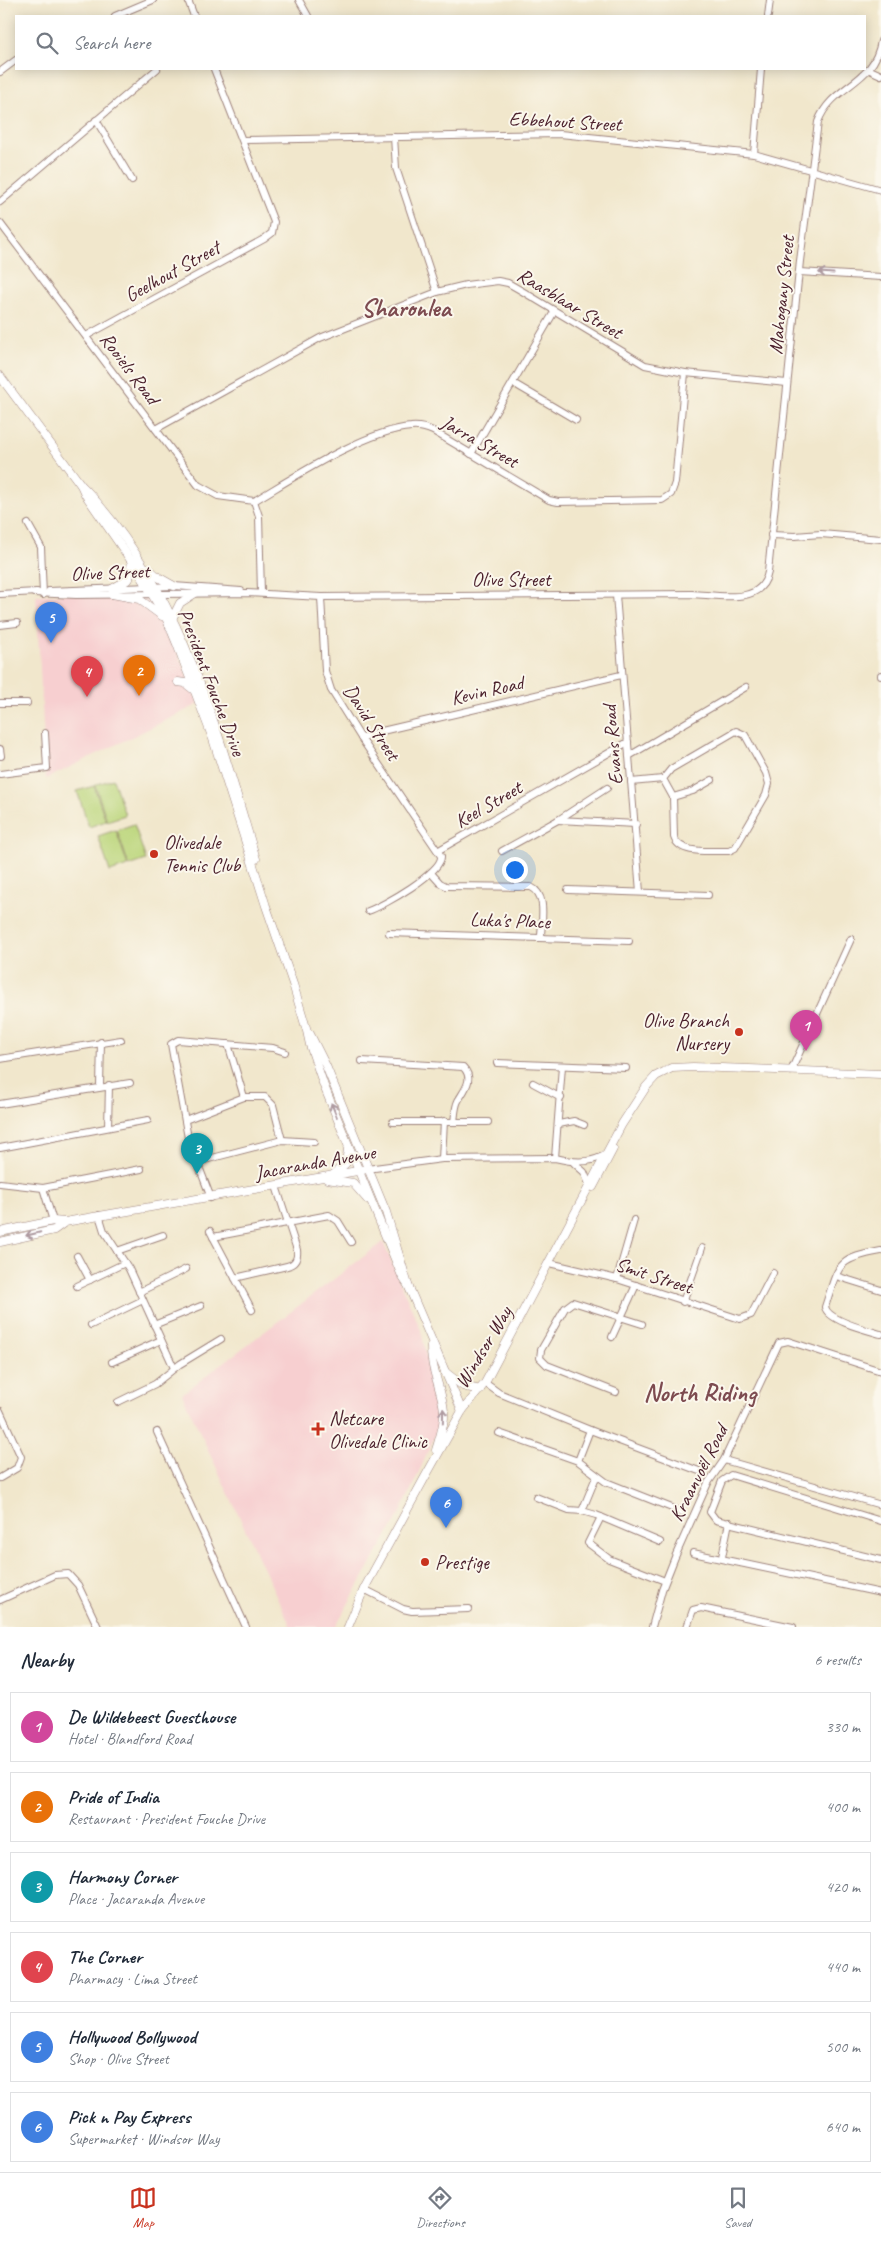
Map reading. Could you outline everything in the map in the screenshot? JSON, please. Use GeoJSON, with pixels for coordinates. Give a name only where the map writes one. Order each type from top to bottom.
{"type":"FeatureCollection","features":[{"type":"Feature","properties":{"kind":"street"},"geometry":{"type":"LineString","coordinates":[[117,15],[153,0]]}},
{"type":"Feature","properties":{"kind":"street"},"geometry":{"type":"LineString","coordinates":[[188,0],[194,15]]}},
{"type":"Feature","properties":{"kind":"street"},"geometry":{"type":"LineString","coordinates":[[299,0],[307,15]]}},
{"type":"Feature","properties":{"kind":"street"},"geometry":{"type":"LineString","coordinates":[[768,15],[770,0]]}},
{"type":"Feature","properties":{"kind":"street","name":"Mahogany Street"},"geometry":{"type":"LineString","coordinates":[[767,578],[799,272],[818,122],[822,112],[835,98],[870,70],[877,57],[881,41]]}},
{"type":"Feature","properties":{"kind":"street"},"geometry":{"type":"LineString","coordinates":[[0,72],[15,61]]}},
{"type":"Feature","properties":{"kind":"street"},"geometry":{"type":"LineString","coordinates":[[0,202],[156,70]]}},
{"type":"Feature","properties":{"kind":"street"},"geometry":{"type":"LineString","coordinates":[[214,70],[243,140]]}},
{"type":"Feature","properties":{"kind":"street"},"geometry":{"type":"LineString","coordinates":[[754,154],[761,70]]}},
{"type":"Feature","properties":{"kind":"street"},"geometry":{"type":"LineString","coordinates":[[870,70],[881,75]]}},
{"type":"Feature","properties":{"kind":"street"},"geometry":{"type":"LineString","coordinates":[[96,120],[132,180]]}},
{"type":"Feature","properties":{"kind":"street","name":"Ebbehout Street"},"geometry":{"type":"LineString","coordinates":[[243,140],[560,134],[754,154],[881,190]]}},
{"type":"Feature","properties":{"kind":"street"},"geometry":{"type":"LineString","coordinates":[[394,137],[396,168],[437,292]]}},
{"type":"Feature","properties":{"kind":"street","name":"Geelhout Street"},"geometry":{"type":"LineString","coordinates":[[86,336],[272,233],[274,222],[243,140]]}},
{"type":"Feature","properties":{"kind":"street","name":"Rooiels Road"},"geometry":{"type":"LineString","coordinates":[[0,223],[189,474],[203,489],[218,496],[254,502]]}},
{"type":"Feature","properties":{"kind":"street"},"geometry":{"type":"LineString","coordinates":[[799,272],[881,277]]}},
{"type":"Feature","properties":{"kind":"street","name":"Raasblaar Street"},"geometry":{"type":"LineString","coordinates":[[156,429],[320,338],[437,292],[466,285],[504,282],[640,363],[685,373],[788,383]]}},
{"type":"Feature","properties":{"kind":"street"},"geometry":{"type":"LineString","coordinates":[[471,454],[554,312]]}},
{"type":"Feature","properties":{"kind":"street","name":"Jarra Street"},"geometry":{"type":"LineString","coordinates":[[254,502],[300,473],[359,442],[400,428],[416,427],[428,429],[549,500],[558,502],[662,500],[671,494],[675,483],[685,373]]}},
{"type":"Feature","properties":{"kind":"street","name":"President Fouche Drive"},"geometry":{"type":"LineString","coordinates":[[0,376],[81,485],[85,494],[135,559],[170,620],[196,674],[220,743],[269,904],[269,912]]}},
{"type":"Feature","properties":{"kind":"street"},"geometry":{"type":"LineString","coordinates":[[513,383],[576,420]]}},
{"type":"Feature","properties":{"kind":"street"},"geometry":{"type":"LineString","coordinates":[[254,502],[259,516],[261,593]]}},
{"type":"Feature","properties":{"kind":"street"},"geometry":{"type":"LineString","coordinates":[[28,524],[41,547],[42,593]]}},
{"type":"Feature","properties":{"kind":"street"},"geometry":{"type":"LineString","coordinates":[[771,535],[821,534],[881,539]]}},
{"type":"Feature","properties":{"kind":"street"},"geometry":{"type":"LineString","coordinates":[[112,592],[129,579],[135,559],[154,574],[174,586]]}},
{"type":"Feature","properties":{"kind":"street","name":"Olive Street"},"geometry":{"type":"LineString","coordinates":[[0,594],[154,590],[321,597],[747,595],[759,590],[767,578]]}},
{"type":"Feature","properties":{"kind":"street","name":"Olive Street"},"geometry":{"type":"LineString","coordinates":[[154,590],[174,586],[234,589],[247,593]]}},
{"type":"Feature","properties":{"kind":"street"},"geometry":{"type":"LineString","coordinates":[[112,592],[139,599],[170,620],[180,603],[197,592]]}},
{"type":"Feature","properties":{"kind":"street","name":"Evans Road"},"geometry":{"type":"LineString","coordinates":[[616,595],[640,892]]}},
{"type":"Feature","properties":{"kind":"street","name":"David Street"},"geometry":{"type":"LineString","coordinates":[[321,597],[327,681],[337,701],[361,738],[439,850]]}},
{"type":"Feature","properties":{"kind":"street","name":"President Fouche Drive"},"geometry":{"type":"LineString","coordinates":[[170,620],[269,912],[310,1044],[358,1170],[402,1276],[408,1285]]}},
{"type":"Feature","properties":{"kind":"street"},"geometry":{"type":"LineString","coordinates":[[0,625],[17,623]]}},
{"type":"Feature","properties":{"kind":"street","name":"Kevin Road"},"geometry":{"type":"LineString","coordinates":[[361,738],[382,731],[621,675]]}},
{"type":"Feature","properties":{"kind":"street"},"geometry":{"type":"LineString","coordinates":[[178,682],[185,683],[195,691]]}},
{"type":"Feature","properties":{"kind":"street"},"geometry":{"type":"LineString","coordinates":[[629,756],[746,687]]}},
{"type":"Feature","properties":{"kind":"street"},"geometry":{"type":"LineString","coordinates":[[0,703],[27,703]]}},
{"type":"Feature","properties":{"kind":"street"},"geometry":{"type":"LineString","coordinates":[[632,782],[663,779],[671,769],[736,731],[745,735],[768,778],[769,784],[766,795],[738,846],[732,850],[689,849],[679,846],[673,832],[673,797],[663,779]]}},
{"type":"Feature","properties":{"kind":"street"},"geometry":{"type":"LineString","coordinates":[[0,774],[47,768],[45,733]]}},
{"type":"Feature","properties":{"kind":"street","name":"Keel Street"},"geometry":{"type":"LineString","coordinates":[[431,873],[442,860],[439,850],[628,742]]}},
{"type":"Feature","properties":{"kind":"street"},"geometry":{"type":"LineString","coordinates":[[673,797],[693,791],[712,780]]}},
{"type":"Feature","properties":{"kind":"street"},"geometry":{"type":"LineString","coordinates":[[502,851],[558,820],[607,788]]}},
{"type":"Feature","properties":{"kind":"street"},"geometry":{"type":"LineString","coordinates":[[558,820],[636,824]]}},
{"type":"Feature","properties":{"kind":"street"},"geometry":{"type":"LineString","coordinates":[[368,911],[382,906],[431,873],[440,883],[446,886],[531,887],[535,889],[542,901],[541,938]]}},
{"type":"Feature","properties":{"kind":"street"},"geometry":{"type":"LineString","coordinates":[[568,890],[708,895]]}},
{"type":"Feature","properties":{"kind":"street","name":"Luka's Place"},"geometry":{"type":"LineString","coordinates":[[389,933],[629,941]]}},
{"type":"Feature","properties":{"kind":"street"},"geometry":{"type":"LineString","coordinates":[[850,939],[791,1071],[881,1074]]}},
{"type":"Feature","properties":{"kind":"street","name":"President Fouche Drive"},"geometry":{"type":"LineString","coordinates":[[307,1031],[326,1066],[391,1226],[408,1285],[443,1371],[462,1411]]}},
{"type":"Feature","properties":{"kind":"street"},"geometry":{"type":"LineString","coordinates":[[0,1059],[121,1040]]}},
{"type":"Feature","properties":{"kind":"street"},"geometry":{"type":"LineString","coordinates":[[211,1198],[188,1138],[171,1047],[172,1042],[178,1040],[228,1044],[273,1048],[285,1052]]}},
{"type":"Feature","properties":{"kind":"street"},"geometry":{"type":"LineString","coordinates":[[100,1086],[101,1042]]}},
{"type":"Feature","properties":{"kind":"street"},"geometry":{"type":"LineString","coordinates":[[228,1044],[244,1097]]}},
{"type":"Feature","properties":{"kind":"street"},"geometry":{"type":"LineString","coordinates":[[362,1061],[463,1067],[467,1074],[468,1085],[458,1101],[454,1122]]}},
{"type":"Feature","properties":{"kind":"street"},"geometry":{"type":"LineString","coordinates":[[497,1063],[626,1068]]}},
{"type":"Feature","properties":{"kind":"street"},"geometry":{"type":"LineString","coordinates":[[555,1158],[562,1066]]}},
{"type":"Feature","properties":{"kind":"street","name":"Windsor Way"},"geometry":{"type":"LineString","coordinates":[[348,1627],[350,1618],[364,1589],[432,1464],[462,1411],[485,1383],[570,1224],[603,1156],[650,1081],[666,1069],[693,1067],[791,1071]]}},
{"type":"Feature","properties":{"kind":"street"},"geometry":{"type":"LineString","coordinates":[[0,1104],[130,1082]]}},
{"type":"Feature","properties":{"kind":"street"},"geometry":{"type":"LineString","coordinates":[[533,1083],[560,1098]]}},
{"type":"Feature","properties":{"kind":"street"},"geometry":{"type":"LineString","coordinates":[[108,1127],[109,1085]]}},
{"type":"Feature","properties":{"kind":"street"},"geometry":{"type":"LineString","coordinates":[[184,1120],[244,1097],[258,1096],[270,1100],[282,1140]]}},
{"type":"Feature","properties":{"kind":"street","name":"Windsor Way"},"geometry":{"type":"LineString","coordinates":[[570,1224],[578,1215],[626,1126],[629,1116]]}},
{"type":"Feature","properties":{"kind":"street"},"geometry":{"type":"LineString","coordinates":[[0,1148],[148,1120]]}},
{"type":"Feature","properties":{"kind":"street"},"geometry":{"type":"LineString","coordinates":[[559,1124],[574,1121],[584,1125]]}},
{"type":"Feature","properties":{"kind":"street"},"geometry":{"type":"LineString","coordinates":[[392,1122],[488,1122]]}},
{"type":"Feature","properties":{"kind":"street"},"geometry":{"type":"LineString","coordinates":[[442,1159],[444,1122]]}},
{"type":"Feature","properties":{"kind":"street"},"geometry":{"type":"LineString","coordinates":[[332,1175],[348,1160],[344,1134]]}},
{"type":"Feature","properties":{"kind":"street"},"geometry":{"type":"LineString","coordinates":[[197,1162],[282,1140],[314,1142]]}},
{"type":"Feature","properties":{"kind":"street","name":"Jacaranda Avenue"},"geometry":{"type":"LineString","coordinates":[[0,1232],[53,1221],[65,1222],[211,1198],[358,1170],[442,1159],[555,1158],[573,1162],[590,1161],[603,1156]]}},
{"type":"Feature","properties":{"kind":"street"},"geometry":{"type":"LineString","coordinates":[[573,1162],[584,1172],[589,1184]]}},
{"type":"Feature","properties":{"kind":"street"},"geometry":{"type":"LineString","coordinates":[[0,1183],[43,1188],[141,1169]]}},
{"type":"Feature","properties":{"kind":"street"},"geometry":{"type":"LineString","coordinates":[[317,1178],[353,1183],[362,1192],[377,1216]]}},
{"type":"Feature","properties":{"kind":"street"},"geometry":{"type":"LineString","coordinates":[[235,1278],[287,1266],[296,1261],[297,1250],[276,1186]]}},
{"type":"Feature","properties":{"kind":"street"},"geometry":{"type":"LineString","coordinates":[[43,1188],[53,1221]]}},
{"type":"Feature","properties":{"kind":"street"},"geometry":{"type":"LineString","coordinates":[[99,1215],[104,1231],[125,1263],[174,1368]]}},
{"type":"Feature","properties":{"kind":"street"},"geometry":{"type":"LineString","coordinates":[[252,1310],[212,1234],[332,1216],[351,1242]]}},
{"type":"Feature","properties":{"kind":"street"},"geometry":{"type":"LineString","coordinates":[[618,1279],[634,1220]]}},
{"type":"Feature","properties":{"kind":"street","name":"Jacaranda Avenue"},"geometry":{"type":"LineString","coordinates":[[0,1242],[54,1230],[65,1222]]}},
{"type":"Feature","properties":{"kind":"street"},"geometry":{"type":"LineString","coordinates":[[117,1251],[163,1235]]}},
{"type":"Feature","properties":{"kind":"street"},"geometry":{"type":"LineString","coordinates":[[683,1302],[702,1248]]}},
{"type":"Feature","properties":{"kind":"street"},"geometry":{"type":"LineString","coordinates":[[881,1251],[850,1258],[839,1268],[825,1307],[828,1314],[836,1319],[881,1334]]}},
{"type":"Feature","properties":{"kind":"street"},"geometry":{"type":"LineString","coordinates":[[77,1256],[90,1280]]}},
{"type":"Feature","properties":{"kind":"street"},"geometry":{"type":"LineString","coordinates":[[76,1286],[125,1263]]}},
{"type":"Feature","properties":{"kind":"street","name":"Smit Street"},"geometry":{"type":"LineString","coordinates":[[549,1263],[618,1279],[737,1319],[748,1318],[754,1311],[773,1273]]}},
{"type":"Feature","properties":{"kind":"street"},"geometry":{"type":"LineString","coordinates":[[139,1292],[186,1269]]}},
{"type":"Feature","properties":{"kind":"street"},"geometry":{"type":"LineString","coordinates":[[836,1276],[881,1290]]}},
{"type":"Feature","properties":{"kind":"street"},"geometry":{"type":"LineString","coordinates":[[612,1337],[623,1317],[636,1285]]}},
{"type":"Feature","properties":{"kind":"street"},"geometry":{"type":"LineString","coordinates":[[90,1325],[143,1300]]}},
{"type":"Feature","properties":{"kind":"street"},"geometry":{"type":"LineString","coordinates":[[616,1392],[547,1365],[542,1361],[540,1354],[564,1308],[570,1304],[579,1303],[642,1324]]}},
{"type":"Feature","properties":{"kind":"street"},"geometry":{"type":"LineString","coordinates":[[154,1325],[201,1306]]}},
{"type":"Feature","properties":{"kind":"street"},"geometry":{"type":"LineString","coordinates":[[118,1402],[155,1384],[174,1368],[221,1339]]}},
{"type":"Feature","properties":{"kind":"street"},"geometry":{"type":"LineString","coordinates":[[112,1362],[161,1340]]}},
{"type":"Feature","properties":{"kind":"street","name":"Kraanvoël Road"},"geometry":{"type":"LineString","coordinates":[[652,1627],[665,1581],[708,1483],[724,1460],[777,1347],[786,1340],[881,1371]]}},
{"type":"Feature","properties":{"kind":"street"},"geometry":{"type":"LineString","coordinates":[[431,1341],[431,1360],[444,1412],[444,1422],[432,1464]]}},
{"type":"Feature","properties":{"kind":"street"},"geometry":{"type":"LineString","coordinates":[[443,1371],[463,1386],[480,1390]]}},
{"type":"Feature","properties":{"kind":"street"},"geometry":{"type":"LineString","coordinates":[[485,1383],[500,1393],[590,1430],[699,1471]]}},
{"type":"Feature","properties":{"kind":"street"},"geometry":{"type":"LineString","coordinates":[[0,1411],[20,1456],[17,1468],[0,1478]]}},
{"type":"Feature","properties":{"kind":"street"},"geometry":{"type":"LineString","coordinates":[[578,1461],[590,1430]]}},
{"type":"Feature","properties":{"kind":"street"},"geometry":{"type":"LineString","coordinates":[[156,1432],[246,1627]]}},
{"type":"Feature","properties":{"kind":"street"},"geometry":{"type":"LineString","coordinates":[[499,1433],[578,1461],[596,1477],[682,1512]]}},
{"type":"Feature","properties":{"kind":"street"},"geometry":{"type":"LineString","coordinates":[[724,1460],[881,1506]]}},
{"type":"Feature","properties":{"kind":"street"},"geometry":{"type":"LineString","coordinates":[[881,1521],[731,1475],[724,1477],[710,1512],[713,1519],[881,1560]]}},
{"type":"Feature","properties":{"kind":"street"},"geometry":{"type":"LineString","coordinates":[[582,1511],[596,1477]]}},
{"type":"Feature","properties":{"kind":"street"},"geometry":{"type":"LineString","coordinates":[[536,1497],[569,1510],[582,1511],[601,1517],[660,1542]]}},
{"type":"Feature","properties":{"kind":"street"},"geometry":{"type":"LineString","coordinates":[[601,1517],[588,1543],[609,1559],[665,1581]]}},
{"type":"Feature","properties":{"kind":"street"},"geometry":{"type":"LineString","coordinates":[[722,1557],[729,1522]]}},
{"type":"Feature","properties":{"kind":"street"},"geometry":{"type":"LineString","coordinates":[[693,1553],[722,1557],[881,1593]]}},
{"type":"Feature","properties":{"kind":"street"},"geometry":{"type":"LineString","coordinates":[[0,1600],[55,1575],[68,1574],[78,1585],[98,1627]]}},
{"type":"Feature","properties":{"kind":"street"},"geometry":{"type":"LineString","coordinates":[[364,1589],[403,1609],[412,1611],[469,1609]]}},
{"type":"Feature","properties":{"kind":"street"},"geometry":{"type":"LineString","coordinates":[[687,1627],[694,1610],[701,1608],[793,1627]]}},
{"type":"Feature","properties":{"kind":"street","name":"Windsor Way"},"geometry":{"type":"LineString","coordinates":[[341,1627],[350,1618]]}},
{"type":"Feature","properties":{"kind":"shaded area"},"geometry":{"type":"Polygon","coordinates":[[[153,591],[199,704],[46,779],[36,595],[153,591]]]}},
{"type":"Feature","properties":{"kind":"shaded area","name":"Netcare Olivedale Clinic"},"geometry":{"type":"Polygon","coordinates":[[[383,1242],[421,1330],[439,1421],[434,1438],[402,1510],[335,1627],[291,1627],[182,1394],[383,1242]]]}},
{"type":"Feature","properties":{"kind":"green space"},"geometry":{"type":"Polygon","coordinates":[[[113,779],[125,815],[107,821],[95,785],[113,779]]]}},
{"type":"Feature","properties":{"kind":"green space"},"geometry":{"type":"Polygon","coordinates":[[[94,786],[106,821],[89,827],[77,791],[94,786]]]}},
{"type":"Feature","properties":{"kind":"green space"},"geometry":{"type":"Polygon","coordinates":[[[134,824],[146,860],[129,866],[117,830],[134,824]]]}},
{"type":"Feature","properties":{"kind":"green space"},"geometry":{"type":"Polygon","coordinates":[[[116,830],[128,866],[110,872],[98,836],[116,830]]]}},
{"type":"Feature","properties":{"kind":"place","name":"Hollywood Bollywood"},"geometry":{"type":"Point","coordinates":[51,643]}},
{"type":"Feature","properties":{"kind":"place","name":"Pride of India"},"geometry":{"type":"Point","coordinates":[139,696]}},
{"type":"Feature","properties":{"kind":"place","name":"The Corner"},"geometry":{"type":"Point","coordinates":[87,697]}},
{"type":"Feature","properties":{"kind":"place","name":"Olivedale Tennis Club"},"geometry":{"type":"Point","coordinates":[154,854]}},
{"type":"Feature","properties":{"kind":"place","name":"Olive Branch Nursery"},"geometry":{"type":"Point","coordinates":[739,1032]}},
{"type":"Feature","properties":{"kind":"place","name":"De Wildebeest Guesthouse"},"geometry":{"type":"Point","coordinates":[806,1051]}},
{"type":"Feature","properties":{"kind":"place","name":"Harmony Corner"},"geometry":{"type":"Point","coordinates":[197,1174]}},
{"type":"Feature","properties":{"kind":"place","name":"Netcare Olivedale Clinic"},"geometry":{"type":"Point","coordinates":[318,1429]}},
{"type":"Feature","properties":{"kind":"place","name":"Pick n Pay Express"},"geometry":{"type":"Point","coordinates":[446,1528]}},
{"type":"Feature","properties":{"kind":"place","name":"Prestige"},"geometry":{"type":"Point","coordinates":[425,1562]}},
{"type":"Feature","properties":{"kind":"district","name":"Sharonlea"},"geometry":{"type":"Point","coordinates":[406,307]}},
{"type":"Feature","properties":{"kind":"district","name":"North Riding"},"geometry":{"type":"Point","coordinates":[700,1392]}}]}
